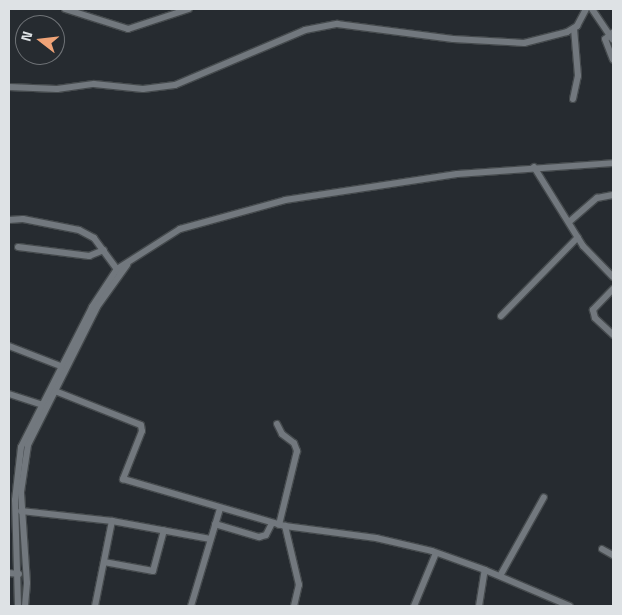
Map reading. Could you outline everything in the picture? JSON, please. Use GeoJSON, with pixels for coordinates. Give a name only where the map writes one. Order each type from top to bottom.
{"type":"FeatureCollection","features":[{"type":"Feature","properties":{"kind":"street"},"geometry":{"type":"LineString","coordinates":[[65,9],[128,29],[189,9]]}},
{"type":"Feature","properties":{"kind":"street"},"geometry":{"type":"LineString","coordinates":[[9,87],[57,90],[94,84],[143,89],[174,85],[283,38],[305,30],[337,24],[503,43],[554,37],[574,28],[586,9]]}},
{"type":"Feature","properties":{"kind":"street"},"geometry":{"type":"LineString","coordinates":[[592,9],[612,36],[605,40],[613,60]]}},
{"type":"Feature","properties":{"kind":"street"},"geometry":{"type":"LineString","coordinates":[[573,98],[578,67],[574,28]]}},
{"type":"Feature","properties":{"kind":"street"},"geometry":{"type":"LineString","coordinates":[[18,606],[19,574],[15,482],[21,447],[43,405],[54,391],[62,367],[101,289],[127,264],[180,229],[267,204],[457,174],[534,167],[613,163]]}},
{"type":"Feature","properties":{"kind":"street"},"geometry":{"type":"LineString","coordinates":[[534,167],[578,237],[613,277]]}},
{"type":"Feature","properties":{"kind":"street"},"geometry":{"type":"LineString","coordinates":[[570,222],[597,198],[613,195]]}},
{"type":"Feature","properties":{"kind":"street"},"geometry":{"type":"LineString","coordinates":[[9,220],[23,219],[79,230],[104,250],[119,272]]}},
{"type":"Feature","properties":{"kind":"street"},"geometry":{"type":"LineString","coordinates":[[501,316],[578,237]]}},
{"type":"Feature","properties":{"kind":"street"},"geometry":{"type":"LineString","coordinates":[[18,247],[88,256],[104,250]]}},
{"type":"Feature","properties":{"kind":"street"},"geometry":{"type":"LineString","coordinates":[[25,606],[27,583],[21,511],[15,482],[28,445],[54,391],[97,307],[119,272]]}},
{"type":"Feature","properties":{"kind":"street"},"geometry":{"type":"LineString","coordinates":[[613,289],[593,310],[595,318],[613,335]]}},
{"type":"Feature","properties":{"kind":"street"},"geometry":{"type":"LineString","coordinates":[[9,346],[62,367]]}},
{"type":"Feature","properties":{"kind":"street"},"geometry":{"type":"LineString","coordinates":[[54,391],[140,425],[142,431],[124,479],[279,525],[376,538],[436,553],[500,576],[568,606]]}},
{"type":"Feature","properties":{"kind":"street"},"geometry":{"type":"LineString","coordinates":[[9,394],[43,405]]}},
{"type":"Feature","properties":{"kind":"street"},"geometry":{"type":"LineString","coordinates":[[277,424],[282,434],[294,443],[297,451],[279,525],[299,586],[294,606]]}},
{"type":"Feature","properties":{"kind":"street"},"geometry":{"type":"LineString","coordinates":[[500,576],[544,497]]}},
{"type":"Feature","properties":{"kind":"street"},"geometry":{"type":"LineString","coordinates":[[191,606],[220,508]]}},
{"type":"Feature","properties":{"kind":"street"},"geometry":{"type":"LineString","coordinates":[[21,511],[112,521],[210,539]]}},
{"type":"Feature","properties":{"kind":"street"},"geometry":{"type":"LineString","coordinates":[[95,606],[112,521]]}},
{"type":"Feature","properties":{"kind":"street"},"geometry":{"type":"LineString","coordinates":[[215,524],[260,537],[279,525]]}},
{"type":"Feature","properties":{"kind":"street"},"geometry":{"type":"LineString","coordinates":[[104,562],[153,571],[164,530]]}},
{"type":"Feature","properties":{"kind":"street"},"geometry":{"type":"LineString","coordinates":[[602,549],[613,555]]}},
{"type":"Feature","properties":{"kind":"street"},"geometry":{"type":"LineString","coordinates":[[414,606],[436,553]]}},
{"type":"Feature","properties":{"kind":"street"},"geometry":{"type":"LineString","coordinates":[[479,606],[485,570]]}},
{"type":"Feature","properties":{"kind":"street"},"geometry":{"type":"LineString","coordinates":[[9,574],[19,574]]}}]}
